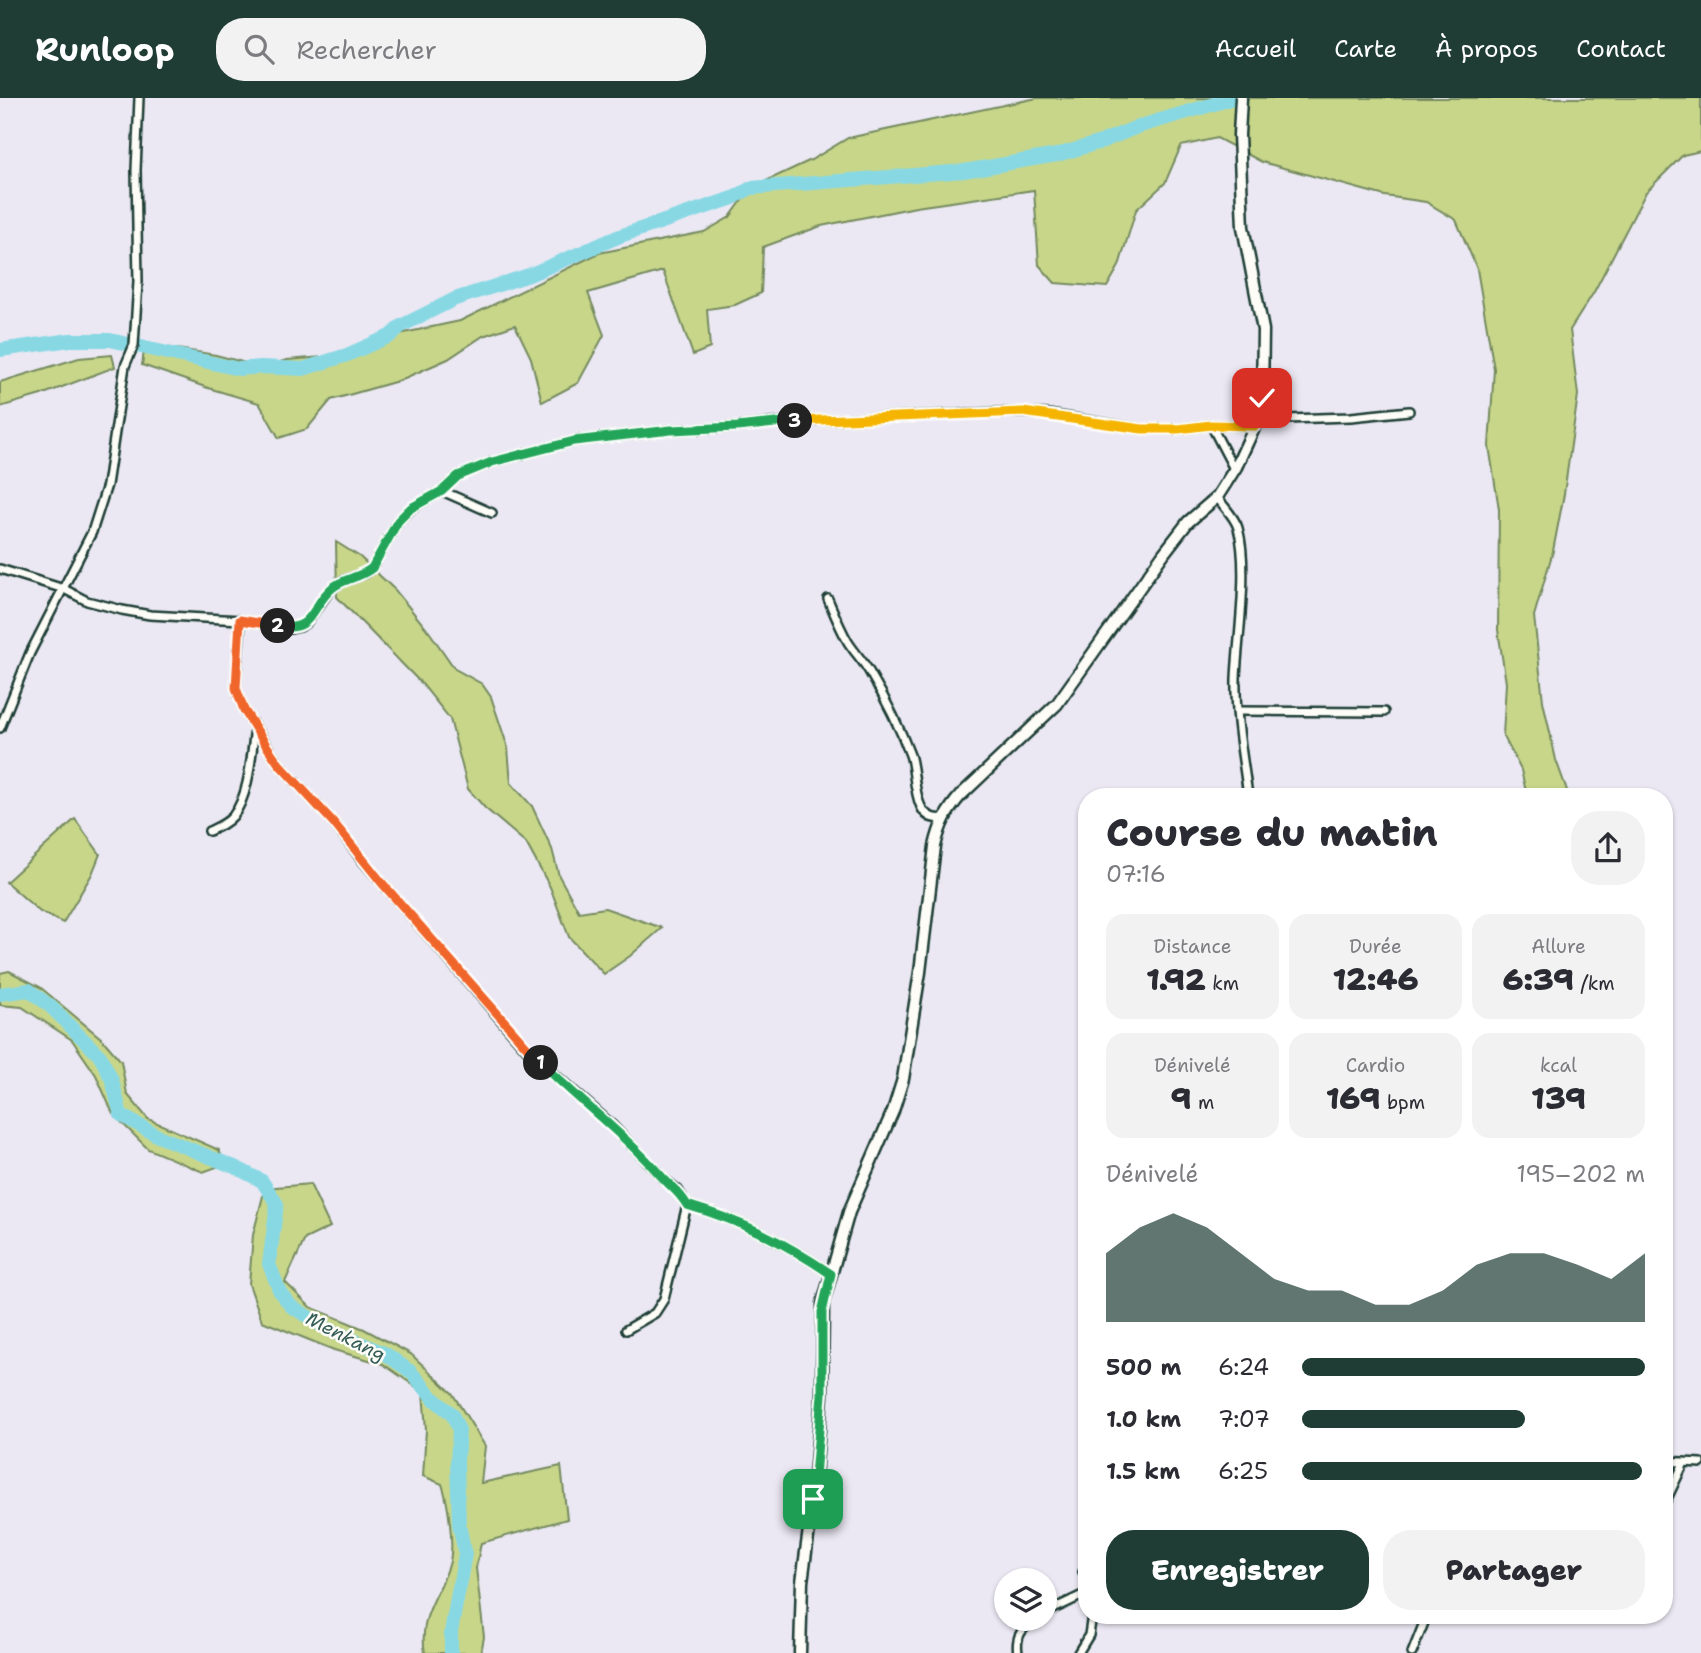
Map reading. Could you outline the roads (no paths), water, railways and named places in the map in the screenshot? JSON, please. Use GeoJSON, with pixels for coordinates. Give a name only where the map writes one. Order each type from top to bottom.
{"type":"FeatureCollection","features":[{"type":"Feature","properties":{"kind":"street"},"geometry":{"type":"LineString","coordinates":[[0,728],[30,653],[83,554],[103,500],[118,422],[125,366],[134,345],[138,282],[136,159],[139,98]]}},
{"type":"Feature","properties":{"kind":"street"},"geometry":{"type":"LineString","coordinates":[[800,1653],[802,1582],[813,1499],[822,1395],[822,1312],[849,1212],[893,1111],[903,1079],[916,1008],[935,846],[943,818],[961,795],[1057,704],[1144,579],[1188,522],[1217,497],[1228,482],[1256,423],[1264,376],[1263,330],[1243,227],[1239,135],[1241,98]]}},
{"type":"Feature","properties":{"kind":"street"},"geometry":{"type":"LineString","coordinates":[[0,569],[64,589],[88,601],[122,610],[240,620],[292,629],[300,627],[331,589],[372,568],[398,521],[411,508],[442,491],[458,476],[472,469],[574,441],[671,430],[884,417],[1023,412],[1142,429],[1178,429],[1409,411]]}},
{"type":"Feature","properties":{"kind":"street"},"geometry":{"type":"LineString","coordinates":[[1211,425],[1234,469],[1228,482]]}},
{"type":"Feature","properties":{"kind":"street"},"geometry":{"type":"LineString","coordinates":[[442,491],[492,513]]}},
{"type":"Feature","properties":{"kind":"street"},"geometry":{"type":"LineString","coordinates":[[1217,497],[1238,524],[1241,541],[1242,585],[1236,681],[1247,788]]}},
{"type":"Feature","properties":{"kind":"street"},"geometry":{"type":"LineString","coordinates":[[828,598],[849,644],[871,674],[904,741],[912,762],[916,793],[922,809],[933,818],[943,818]]}},
{"type":"Feature","properties":{"kind":"street"},"geometry":{"type":"LineString","coordinates":[[240,620],[236,688],[244,710],[279,764],[333,822],[382,883],[528,1051],[618,1131],[678,1190],[687,1205],[748,1226],[789,1246],[831,1274]]}},
{"type":"Feature","properties":{"kind":"street"},"geometry":{"type":"LineString","coordinates":[[1237,711],[1384,712]]}},
{"type":"Feature","properties":{"kind":"street"},"geometry":{"type":"LineString","coordinates":[[209,831],[225,824],[234,814],[244,790],[255,727]]}},
{"type":"Feature","properties":{"kind":"street"},"geometry":{"type":"LineString","coordinates":[[626,1330],[655,1313],[664,1299],[687,1205]]}},
{"type":"Feature","properties":{"kind":"street"},"geometry":{"type":"LineString","coordinates":[[1673,1462],[1701,1463]]}},
{"type":"Feature","properties":{"kind":"street"},"geometry":{"type":"LineString","coordinates":[[1687,1463],[1701,1471]]}},
{"type":"Feature","properties":{"kind":"street"},"geometry":{"type":"LineString","coordinates":[[1673,1489],[1687,1463]]}},
{"type":"Feature","properties":{"kind":"street"},"geometry":{"type":"LineString","coordinates":[[1057,1608],[1078,1598]]}},
{"type":"Feature","properties":{"kind":"street"},"geometry":{"type":"LineString","coordinates":[[1078,1653],[1089,1635],[1091,1624]]}},
{"type":"Feature","properties":{"kind":"street"},"geometry":{"type":"LineString","coordinates":[[1412,1653],[1423,1624]]}},
{"type":"Feature","properties":{"kind":"street"},"geometry":{"type":"LineString","coordinates":[[1018,1653],[1017,1643],[1022,1631]]}},
{"type":"Feature","properties":{"kind":"waterway"},"geometry":{"type":"LineString","coordinates":[[0,350],[70,340],[110,340],[239,369],[303,369],[347,355],[390,336],[401,326],[455,299],[529,275],[620,236],[733,198],[751,188],[964,171],[1057,155],[1101,142],[1137,127],[1234,98]]}},
{"type":"Feature","properties":{"kind":"waterway","name":"Menkang"},"geometry":{"type":"LineString","coordinates":[[0,994],[29,990],[50,1006],[100,1056],[112,1080],[121,1115],[158,1136],[262,1181],[277,1204],[269,1264],[280,1292],[291,1306],[326,1328],[386,1354],[411,1372],[435,1400],[452,1414],[459,1430],[459,1524],[465,1554],[451,1632],[451,1653]]}}]}
